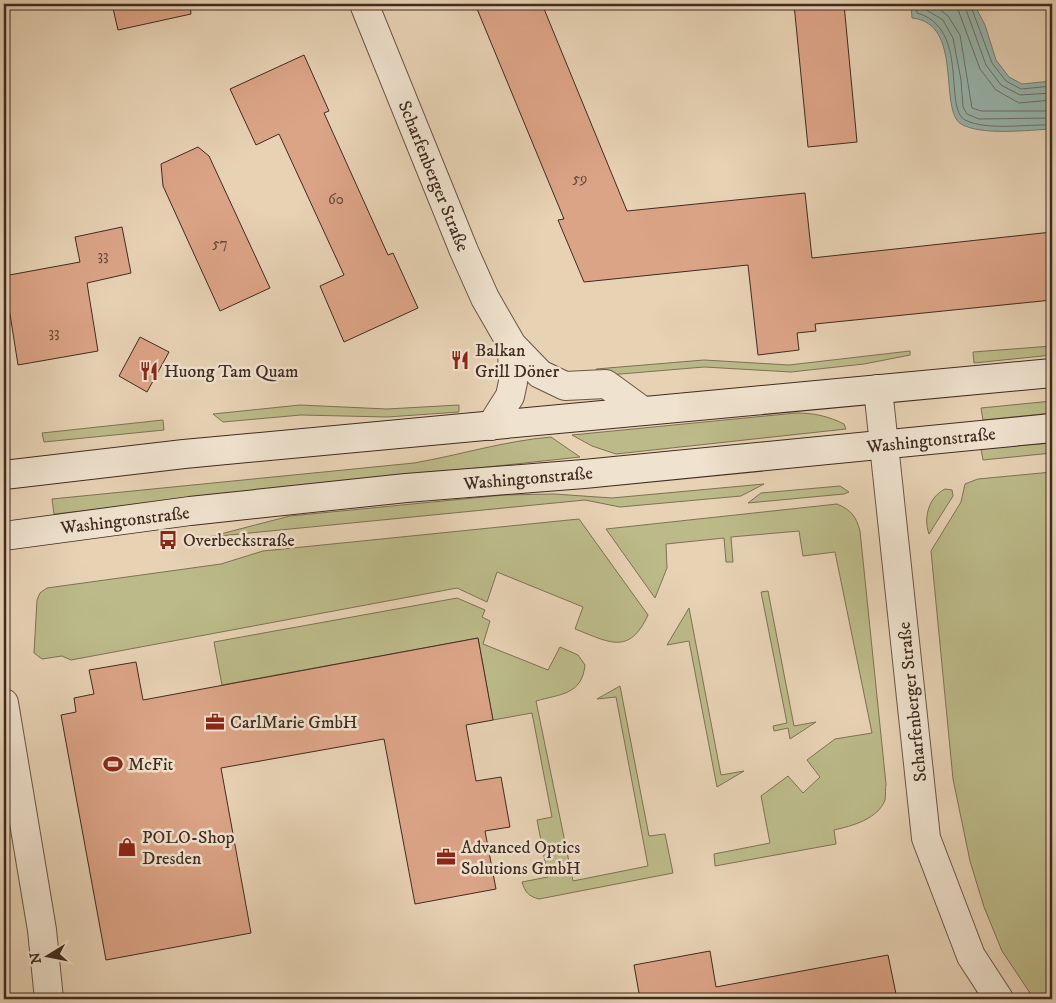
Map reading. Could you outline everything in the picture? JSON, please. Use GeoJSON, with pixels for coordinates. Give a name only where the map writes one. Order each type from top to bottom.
{"type":"FeatureCollection","features":[{"type":"Feature","properties":{"kind":"main road","name":"Scharfenberger Straße"},"geometry":{"type":"LineString","coordinates":[[364,4],[467,259],[485,298],[512,345],[540,374],[564,386],[606,384],[643,411]]}},
{"type":"Feature","properties":{"kind":"main road","name":"Scharfenberger Straße"},"geometry":{"type":"LineString","coordinates":[[491,426],[510,396],[513,382],[512,345]]}},
{"type":"Feature","properties":{"kind":"main road"},"geometry":{"type":"LineString","coordinates":[[4,475],[184,454],[1052,373]]}},
{"type":"Feature","properties":{"kind":"main road","name":"Scharfenberger Straße"},"geometry":{"type":"LineString","coordinates":[[878,389],[912,725],[926,838],[971,956],[999,999]]}},
{"type":"Feature","properties":{"kind":"main road","name":"Washingtonstraße"},"geometry":{"type":"LineString","coordinates":[[4,536],[190,511],[387,490],[584,474],[1052,428]]}},
{"type":"Feature","properties":{"kind":"main road"},"geometry":{"type":"LineString","coordinates":[[4,703],[42,930],[49,999]]}},
{"type":"Feature","properties":{"kind":"shaded area"},"geometry":{"type":"Polygon","coordinates":[[[1052,346],[1052,355],[974,363],[973,352],[1052,346]]]}},
{"type":"Feature","properties":{"kind":"shaded area"},"geometry":{"type":"Polygon","coordinates":[[[910,351],[910,355],[864,364],[791,372],[704,367],[597,376],[596,369],[704,360],[789,365],[910,351]]]}},
{"type":"Feature","properties":{"kind":"shaded area"},"geometry":{"type":"Polygon","coordinates":[[[1052,401],[1052,413],[983,420],[981,408],[1052,401]]]}},
{"type":"Feature","properties":{"kind":"shaded area"},"geometry":{"type":"Polygon","coordinates":[[[300,405],[387,409],[459,405],[459,412],[387,417],[301,415],[223,422],[213,414],[300,405]]]}},
{"type":"Feature","properties":{"kind":"shaded area"},"geometry":{"type":"Polygon","coordinates":[[[796,413],[827,417],[844,424],[846,429],[616,454],[592,446],[572,435],[796,413]]]}},
{"type":"Feature","properties":{"kind":"shaded area"},"geometry":{"type":"Polygon","coordinates":[[[163,420],[164,430],[44,442],[42,433],[163,420]]]}},
{"type":"Feature","properties":{"kind":"shaded area"},"geometry":{"type":"Polygon","coordinates":[[[551,437],[580,457],[54,514],[52,499],[414,463],[516,442],[551,437]]]}},
{"type":"Feature","properties":{"kind":"shaded area"},"geometry":{"type":"Polygon","coordinates":[[[1052,443],[1052,453],[983,460],[981,449],[1052,443]]]}},
{"type":"Feature","properties":{"kind":"shaded area"},"geometry":{"type":"Polygon","coordinates":[[[1052,472],[1052,999],[1034,999],[1002,951],[984,907],[970,861],[953,779],[931,551],[961,502],[965,484],[978,479],[1052,472]]]}},
{"type":"Feature","properties":{"kind":"shaded area"},"geometry":{"type":"Polygon","coordinates":[[[764,484],[741,496],[620,507],[585,500],[209,537],[290,516],[504,495],[554,494],[612,498],[764,484]]]}},
{"type":"Feature","properties":{"kind":"shaded area"},"geometry":{"type":"Polygon","coordinates":[[[840,486],[849,492],[748,503],[761,493],[840,486]]]}},
{"type":"Feature","properties":{"kind":"shaded area"},"geometry":{"type":"Polygon","coordinates":[[[945,489],[952,490],[953,496],[929,534],[927,514],[931,502],[945,489]]]}},
{"type":"Feature","properties":{"kind":"shaded area"},"geometry":{"type":"Polygon","coordinates":[[[837,504],[852,514],[857,521],[860,531],[886,784],[885,800],[882,807],[871,817],[856,824],[834,830],[836,844],[715,866],[714,854],[770,843],[761,796],[788,776],[803,793],[820,777],[807,760],[835,739],[872,733],[835,552],[803,556],[799,531],[731,537],[733,562],[726,562],[724,538],[666,544],[667,568],[655,598],[606,529],[837,504]]]}},
{"type":"Feature","properties":{"kind":"shaded area"},"geometry":{"type":"Polygon","coordinates":[[[579,519],[648,615],[641,628],[626,641],[608,641],[575,629],[583,607],[497,572],[487,602],[457,588],[71,660],[62,656],[42,659],[34,653],[37,600],[40,593],[47,588],[221,564],[263,551],[579,519]]]}},
{"type":"Feature","properties":{"kind":"shaded area"},"geometry":{"type":"Polygon","coordinates":[[[768,591],[794,726],[816,722],[790,739],[788,728],[774,731],[773,726],[787,723],[761,592],[768,591]]]}},
{"type":"Feature","properties":{"kind":"shaded area"},"geometry":{"type":"Polygon","coordinates":[[[457,598],[485,610],[482,617],[490,621],[483,644],[548,670],[560,647],[578,655],[585,665],[583,675],[575,688],[568,692],[536,701],[573,881],[648,866],[616,697],[597,699],[620,686],[649,836],[665,834],[673,873],[539,899],[527,893],[522,882],[548,877],[537,820],[552,817],[532,713],[493,720],[478,638],[222,685],[214,642],[457,598]]]}},
{"type":"Feature","properties":{"kind":"shaded area"},"geometry":{"type":"Polygon","coordinates":[[[689,608],[721,775],[744,771],[717,787],[689,641],[667,645],[689,608]]]}},
{"type":"Feature","properties":{"kind":"water"},"geometry":{"type":"Polygon","coordinates":[[[911,4],[974,4],[985,25],[996,60],[1009,77],[1022,84],[1052,81],[1052,129],[993,131],[970,128],[961,124],[954,115],[944,50],[938,35],[928,23],[912,18],[911,4]]]}},
{"type":"Feature","properties":{"kind":"building"},"geometry":{"type":"Polygon","coordinates":[[[112,4],[190,4],[191,14],[118,30],[112,4]]]}},
{"type":"Feature","properties":{"kind":"building"},"geometry":{"type":"Polygon","coordinates":[[[475,4],[542,4],[627,211],[805,193],[812,258],[1052,232],[1052,300],[815,324],[816,331],[797,333],[799,350],[758,355],[748,265],[584,282],[558,220],[564,219],[475,4]]]}},
{"type":"Feature","properties":{"kind":"building"},"geometry":{"type":"Polygon","coordinates":[[[794,4],[844,4],[857,142],[808,147],[794,4]]]}},
{"type":"Feature","properties":{"kind":"building"},"geometry":{"type":"Polygon","coordinates":[[[304,55],[329,111],[324,113],[388,255],[393,253],[418,308],[344,342],[320,286],[344,275],[279,134],[256,145],[230,89],[304,55]]]}},
{"type":"Feature","properties":{"kind":"building"},"geometry":{"type":"Polygon","coordinates":[[[198,147],[209,156],[270,288],[220,311],[163,186],[161,164],[198,147]]]}},
{"type":"Feature","properties":{"kind":"building"},"geometry":{"type":"Polygon","coordinates":[[[122,227],[131,273],[87,283],[98,351],[18,365],[4,276],[80,262],[75,237],[122,227]]]}},
{"type":"Feature","properties":{"kind":"building"},"geometry":{"type":"Polygon","coordinates":[[[140,337],[169,352],[147,392],[119,376],[140,337]]]}},
{"type":"Feature","properties":{"kind":"building"},"geometry":{"type":"Polygon","coordinates":[[[478,638],[493,720],[466,725],[476,781],[501,777],[510,827],[485,831],[496,889],[415,904],[384,739],[221,768],[251,933],[106,960],[61,715],[76,712],[74,698],[94,694],[89,670],[136,662],[143,700],[478,638]]]}},
{"type":"Feature","properties":{"kind":"building"},"geometry":{"type":"Polygon","coordinates":[[[710,951],[716,987],[888,955],[897,999],[640,999],[634,965],[710,951]]]}},
{"type":"Feature","properties":{"kind":"place","name":"Balkan Grill Döner"},"geometry":{"type":"Point","coordinates":[460,360]}},
{"type":"Feature","properties":{"kind":"place","name":"Huong Tam Quam"},"geometry":{"type":"Point","coordinates":[149,371]}},
{"type":"Feature","properties":{"kind":"place","name":"Overbeckstraße"},"geometry":{"type":"Point","coordinates":[168,540]}},
{"type":"Feature","properties":{"kind":"place","name":"CarlMarie GmbH"},"geometry":{"type":"Point","coordinates":[215,722]}},
{"type":"Feature","properties":{"kind":"place","name":"McFit"},"geometry":{"type":"Point","coordinates":[113,764]}},
{"type":"Feature","properties":{"kind":"place","name":"POLO-Shop Dresden"},"geometry":{"type":"Point","coordinates":[127,847]}},
{"type":"Feature","properties":{"kind":"place","name":"Advanced Optics Solutions GmbH"},"geometry":{"type":"Point","coordinates":[446,857]}}]}
